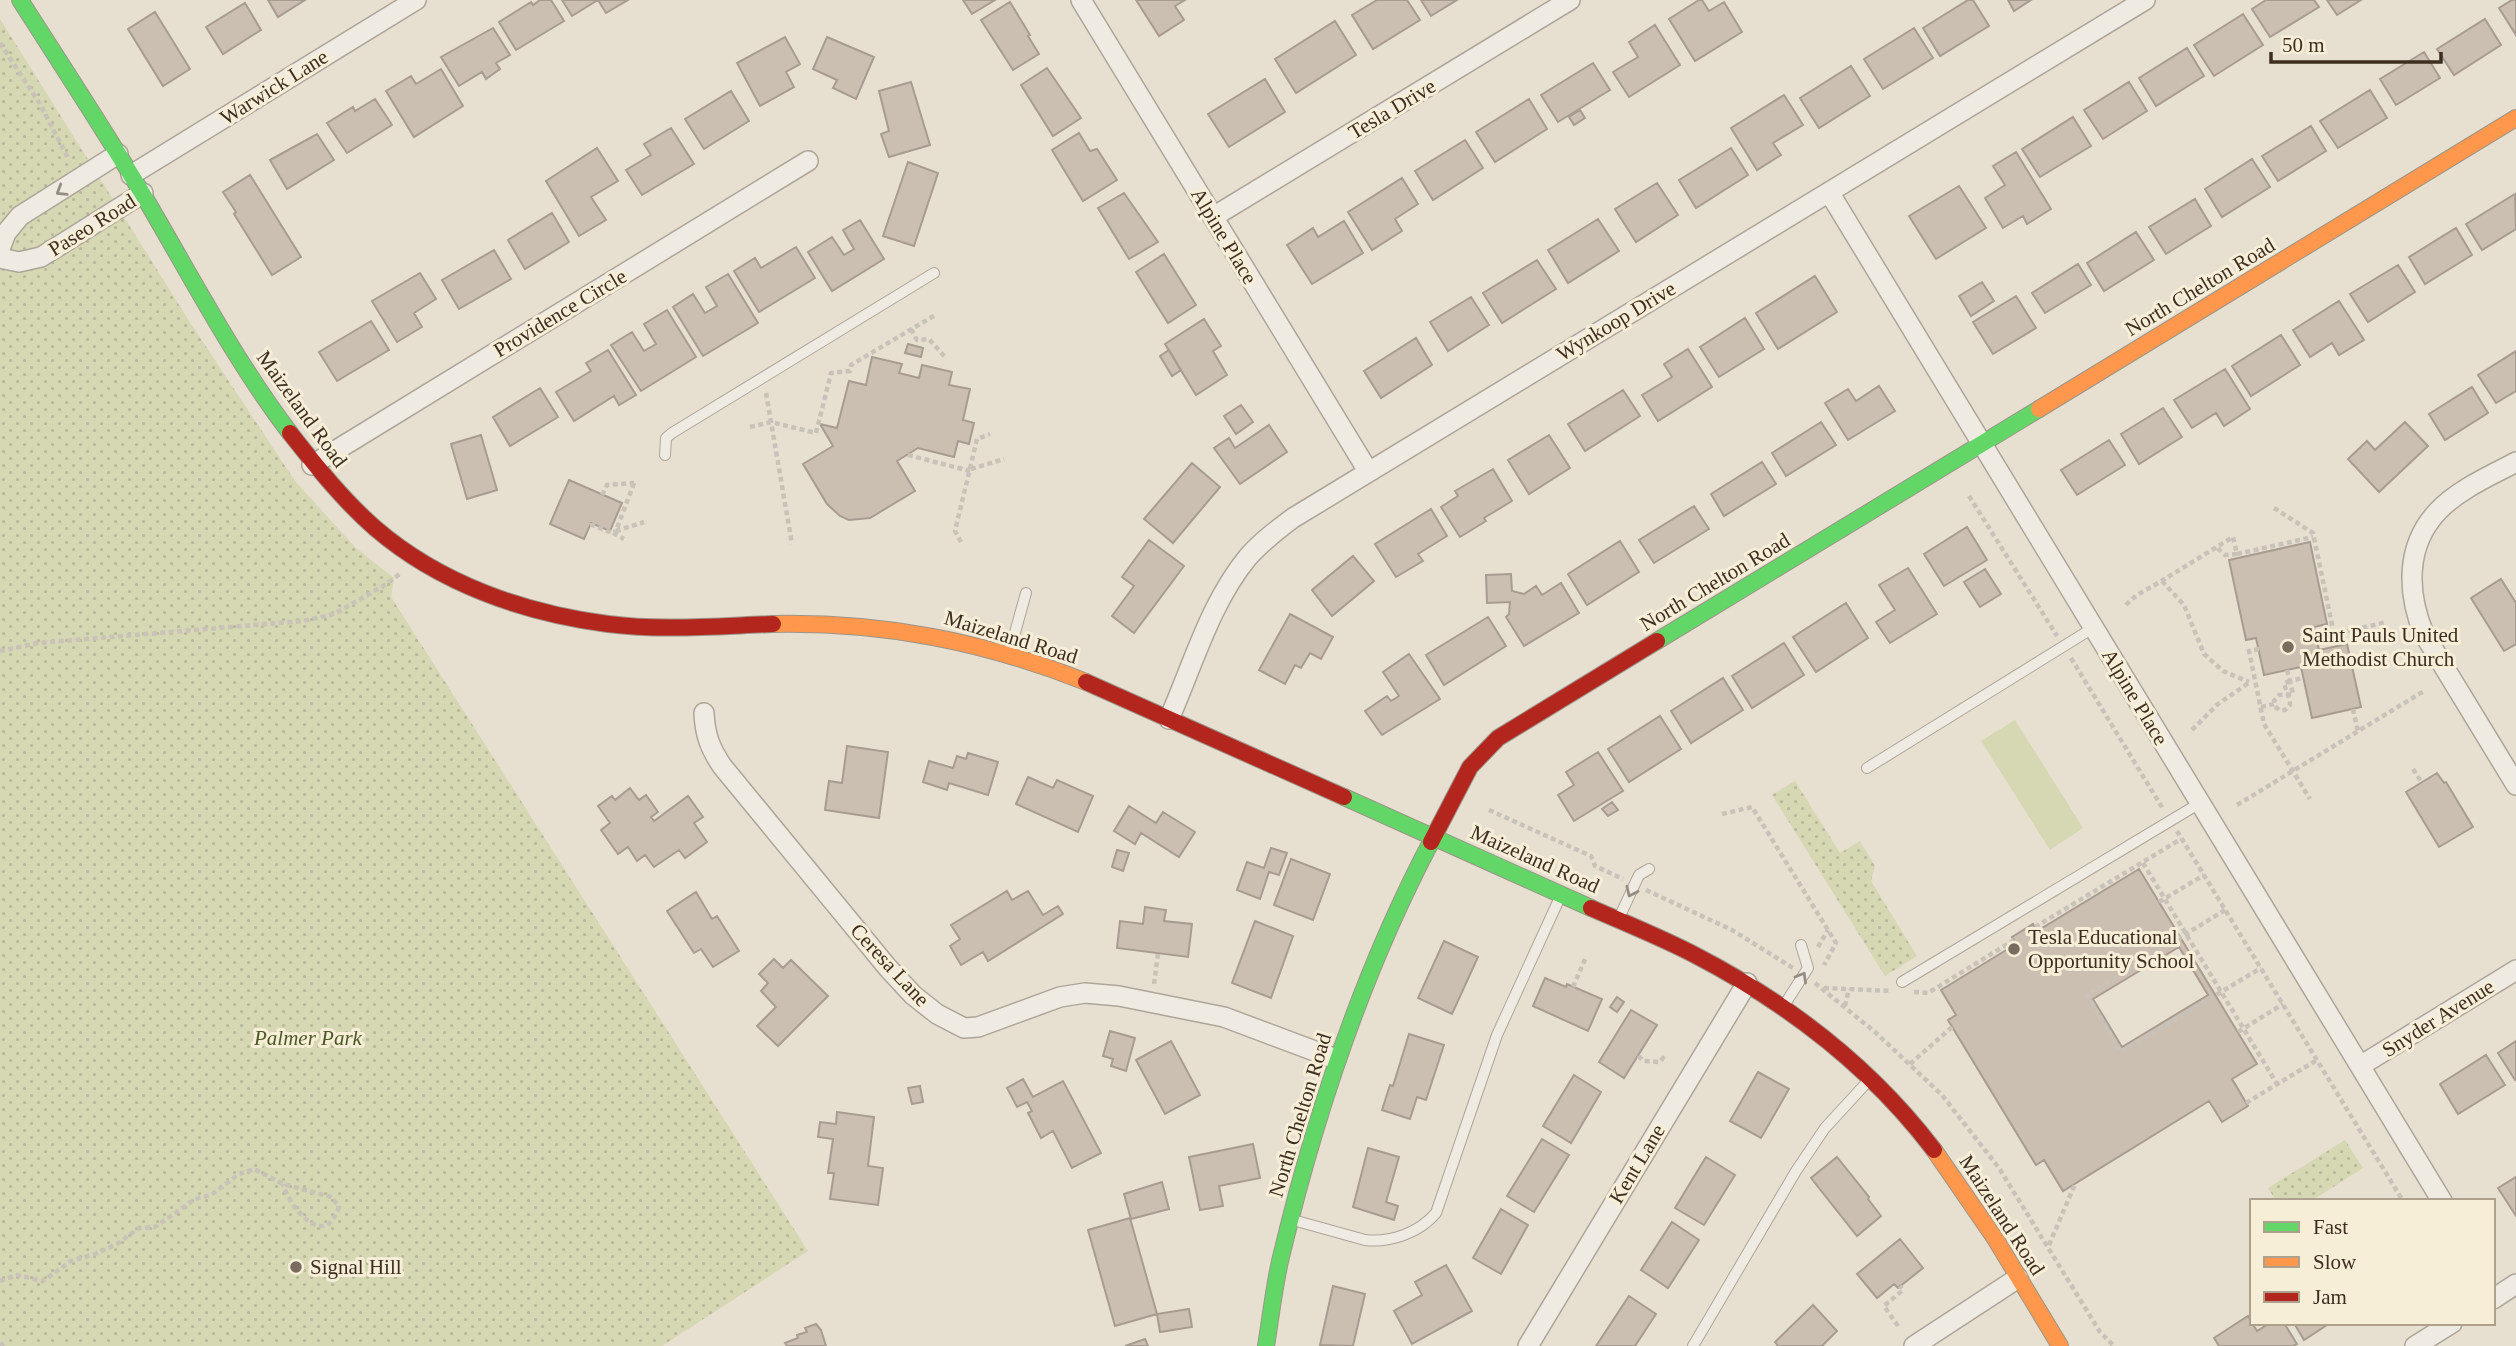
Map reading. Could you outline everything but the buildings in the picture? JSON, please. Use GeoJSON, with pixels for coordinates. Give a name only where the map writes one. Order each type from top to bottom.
{"type":"FeatureCollection","features":[{"type":"Feature","properties":{"kind":"main road","name":"Maizeland Road"},"geometry":{"type":"LineString","coordinates":[[20,0],[143,193],[213,317],[280,423],[312,465],[358,514],[384,537],[456,583],[540,613],[579,621],[611,625],[688,626],[832,624],[925,634],[1009,654],[1084,681],[1690,953],[1747,983],[1783,1007],[1871,1078],[1948,1167],[2060,1346]]}},
{"type":"Feature","properties":{"kind":"main road","name":"North Chelton Road"},"geometry":{"type":"LineString","coordinates":[[1266,1346],[1281,1258],[1336,1059],[1411,879],[1470,767],[1498,738],[2516,118]]}},
{"type":"Feature","properties":{"kind":"street","name":"Warwick Lane"},"geometry":{"type":"LineString","coordinates":[[131,175],[416,0]]}},
{"type":"Feature","properties":{"kind":"street","name":"Alpine Place"},"geometry":{"type":"LineString","coordinates":[[1081,0],[1368,471]]}},
{"type":"Feature","properties":{"kind":"street","name":"Tesla Drive"},"geometry":{"type":"LineString","coordinates":[[1213,217],[1570,0]]}},
{"type":"Feature","properties":{"kind":"street","name":"Wynkoop Drive"},"geometry":{"type":"LineString","coordinates":[[1169,719],[1230,582],[1269,536],[1293,518],[2145,0]]}},
{"type":"Feature","properties":{"kind":"street"},"geometry":{"type":"LineString","coordinates":[[0,249],[12,223],[20,216],[118,154]]}},
{"type":"Feature","properties":{"kind":"street","name":"Providence Circle"},"geometry":{"type":"LineString","coordinates":[[312,465],[808,161]]}},
{"type":"Feature","properties":{"kind":"street","name":"Alpine Place"},"geometry":{"type":"LineString","coordinates":[[1829,192],[2441,1199]]}},
{"type":"Feature","properties":{"kind":"street","name":"Paseo Road"},"geometry":{"type":"LineString","coordinates":[[0,258],[19,262],[41,257],[143,193]]}},
{"type":"Feature","properties":{"kind":"street"},"geometry":{"type":"LineString","coordinates":[[2516,462],[2457,495],[2437,512],[2415,551],[2411,588],[2415,613],[2424,634],[2516,785]]}},
{"type":"Feature","properties":{"kind":"street","name":"Ceresa Lane"},"geometry":{"type":"LineString","coordinates":[[705,713],[705,733],[722,766],[888,968],[913,995],[937,1014],[964,1028],[978,1027],[1055,999],[1081,994],[1119,996],[1224,1017],[1336,1059]]}},
{"type":"Feature","properties":{"kind":"street","name":"Snyder Avenue"},"geometry":{"type":"LineString","coordinates":[[2360,1066],[2516,970]]}},
{"type":"Feature","properties":{"kind":"street","name":"Kent Lane"},"geometry":{"type":"LineString","coordinates":[[1528,1346],[1747,983]]}},
{"type":"Feature","properties":{"kind":"street"},"geometry":{"type":"LineString","coordinates":[[1914,1346],[2018,1278]]}},
{"type":"Feature","properties":{"kind":"street"},"geometry":{"type":"LineString","coordinates":[[2415,1346],[2449,1325]]}},
{"type":"Feature","properties":{"kind":"lane"},"geometry":{"type":"LineString","coordinates":[[665,454],[666,438],[672,433],[934,273]]}},
{"type":"Feature","properties":{"kind":"lane"},"geometry":{"type":"LineString","coordinates":[[1009,654],[1026,593]]}},
{"type":"Feature","properties":{"kind":"lane"},"geometry":{"type":"LineString","coordinates":[[1867,768],[2094,628]]}},
{"type":"Feature","properties":{"kind":"lane"},"geometry":{"type":"LineString","coordinates":[[1902,982],[2200,803]]}},
{"type":"Feature","properties":{"kind":"lane"},"geometry":{"type":"LineString","coordinates":[[1618,919],[1639,875],[1649,869]]}},
{"type":"Feature","properties":{"kind":"lane"},"geometry":{"type":"LineString","coordinates":[[1292,1219],[1376,1241],[1403,1235],[1421,1227],[1436,1213],[1497,1035],[1561,894]]}},
{"type":"Feature","properties":{"kind":"lane"},"geometry":{"type":"LineString","coordinates":[[1783,1007],[1808,968],[1801,945]]}},
{"type":"Feature","properties":{"kind":"lane"},"geometry":{"type":"LineString","coordinates":[[1693,1346],[1796,1171],[1825,1128],[1871,1078]]}},
{"type":"Feature","properties":{"kind":"path"},"geometry":{"type":"LineString","coordinates":[[0,43],[40,104],[68,158]]}},
{"type":"Feature","properties":{"kind":"path"},"geometry":{"type":"LineString","coordinates":[[750,426],[771,422],[816,433],[831,373],[850,371],[851,365],[937,314]]}},
{"type":"Feature","properties":{"kind":"path"},"geometry":{"type":"LineString","coordinates":[[911,329],[917,340],[929,339],[945,357]]}},
{"type":"Feature","properties":{"kind":"path"},"geometry":{"type":"LineString","coordinates":[[766,392],[792,544]]}},
{"type":"Feature","properties":{"kind":"path"},"geometry":{"type":"LineString","coordinates":[[961,541],[955,531],[977,439],[990,434]]}},
{"type":"Feature","properties":{"kind":"path"},"geometry":{"type":"LineString","coordinates":[[908,455],[970,470],[1004,459]]}},
{"type":"Feature","properties":{"kind":"path"},"geometry":{"type":"LineString","coordinates":[[602,495],[607,485],[635,483],[614,532]]}},
{"type":"Feature","properties":{"kind":"path"},"geometry":{"type":"LineString","coordinates":[[1969,496],[2402,1199]]}},
{"type":"Feature","properties":{"kind":"path"},"geometry":{"type":"LineString","coordinates":[[2274,508],[2312,533],[2334,634]]}},
{"type":"Feature","properties":{"kind":"path"},"geometry":{"type":"LineString","coordinates":[[614,532],[644,522]]}},
{"type":"Feature","properties":{"kind":"path"},"geometry":{"type":"LineString","coordinates":[[592,523],[624,539]]}},
{"type":"Feature","properties":{"kind":"path"},"geometry":{"type":"LineString","coordinates":[[2126,605],[2233,537],[2237,554]]}},
{"type":"Feature","properties":{"kind":"path"},"geometry":{"type":"LineString","coordinates":[[2216,547],[2225,555],[2237,554],[2313,537]]}},
{"type":"Feature","properties":{"kind":"path"},"geometry":{"type":"LineString","coordinates":[[0,651],[38,643],[303,621],[334,614],[385,585],[419,560]]}},
{"type":"Feature","properties":{"kind":"path"},"geometry":{"type":"LineString","coordinates":[[2162,581],[2184,605],[2204,653],[2223,671],[2252,682]]}},
{"type":"Feature","properties":{"kind":"path"},"geometry":{"type":"LineString","coordinates":[[2317,638],[2388,622]]}},
{"type":"Feature","properties":{"kind":"path"},"geometry":{"type":"LineString","coordinates":[[2259,649],[2249,651],[2252,682],[2264,724],[2310,799]]}},
{"type":"Feature","properties":{"kind":"path"},"geometry":{"type":"LineString","coordinates":[[2287,670],[2290,681]]}},
{"type":"Feature","properties":{"kind":"path"},"geometry":{"type":"LineString","coordinates":[[2274,704],[2279,710],[2287,709],[2291,702],[2284,683],[2303,678]]}},
{"type":"Feature","properties":{"kind":"path"},"geometry":{"type":"LineString","coordinates":[[2192,730],[2218,704],[2252,682]]}},
{"type":"Feature","properties":{"kind":"path"},"geometry":{"type":"LineString","coordinates":[[2237,805],[2424,691]]}},
{"type":"Feature","properties":{"kind":"path"},"geometry":{"type":"LineString","coordinates":[[2274,704],[2277,696],[2287,695]]}},
{"type":"Feature","properties":{"kind":"path"},"geometry":{"type":"LineString","coordinates":[[2261,707],[2274,704]]}},
{"type":"Feature","properties":{"kind":"path"},"geometry":{"type":"LineString","coordinates":[[2353,709],[2358,732]]}},
{"type":"Feature","properties":{"kind":"path"},"geometry":{"type":"LineString","coordinates":[[2413,769],[2421,783]]}},
{"type":"Feature","properties":{"kind":"path"},"geometry":{"type":"LineString","coordinates":[[1722,814],[1752,807],[1836,943],[1814,982]]}},
{"type":"Feature","properties":{"kind":"path"},"geometry":{"type":"LineString","coordinates":[[2035,928],[2181,838]]}},
{"type":"Feature","properties":{"kind":"path"},"geometry":{"type":"LineString","coordinates":[[2143,863],[2277,1084]]}},
{"type":"Feature","properties":{"kind":"path"},"geometry":{"type":"LineString","coordinates":[[2159,902],[2204,875]]}},
{"type":"Feature","properties":{"kind":"path"},"geometry":{"type":"LineString","coordinates":[[2225,910],[2087,995],[2121,1052],[2261,968]]}},
{"type":"Feature","properties":{"kind":"path"},"geometry":{"type":"LineString","coordinates":[[1152,1002],[1158,954]]}},
{"type":"Feature","properties":{"kind":"path"},"geometry":{"type":"LineString","coordinates":[[1573,987],[1586,957]]}},
{"type":"Feature","properties":{"kind":"path"},"geometry":{"type":"LineString","coordinates":[[1845,1006],[1849,989]]}},
{"type":"Feature","properties":{"kind":"path"},"geometry":{"type":"LineString","coordinates":[[2238,1032],[2283,1004]]}},
{"type":"Feature","properties":{"kind":"path"},"geometry":{"type":"LineString","coordinates":[[1910,1065],[1952,1027]]}},
{"type":"Feature","properties":{"kind":"path"},"geometry":{"type":"LineString","coordinates":[[1638,1056],[1644,1061],[1660,1062],[1663,1058],[1667,1061]]}},
{"type":"Feature","properties":{"kind":"path"},"geometry":{"type":"LineString","coordinates":[[2246,1103],[2317,1060]]}},
{"type":"Feature","properties":{"kind":"path"},"geometry":{"type":"LineString","coordinates":[[0,1281],[17,1275],[43,1281],[71,1261],[117,1244],[139,1228],[155,1227],[195,1199],[211,1195],[239,1174],[254,1169],[283,1184],[331,1197],[339,1206],[337,1215],[328,1223],[316,1226],[308,1223],[286,1195],[283,1184]]}},
{"type":"Feature","properties":{"kind":"path"},"geometry":{"type":"LineString","coordinates":[[2048,1246],[2075,1184]]}},
{"type":"Feature","properties":{"kind":"path"},"geometry":{"type":"LineString","coordinates":[[1898,1326],[1884,1306],[1903,1290],[1900,1286]]}},
{"type":"Feature","properties":{"kind":"green space","name":"Palmer Park"},"geometry":{"type":"Polygon","coordinates":[[[0,19],[191,324],[295,481],[355,547],[394,578],[391,597],[808,1251],[662,1346],[0,1346],[0,19]]]}},
{"type":"Feature","properties":{"kind":"green space"},"geometry":{"type":"Polygon","coordinates":[[[2015,720],[2083,828],[2050,850],[1981,741],[2015,720]]]}},
{"type":"Feature","properties":{"kind":"green space"},"geometry":{"type":"Polygon","coordinates":[[[1795,781],[1840,853],[1860,841],[1875,866],[1871,881],[1917,956],[1885,976],[1772,795],[1795,781]]]}},
{"type":"Feature","properties":{"kind":"green space"},"geometry":{"type":"Polygon","coordinates":[[[2345,1140],[2363,1168],[2314,1199],[2275,1199],[2268,1188],[2345,1140]]]}},
{"type":"Feature","properties":{"kind":"traffic: fast"},"geometry":{"type":"LineString","coordinates":[[20,0],[127,169],[231,345],[290,433]]}},
{"type":"Feature","properties":{"kind":"traffic: fast"},"geometry":{"type":"LineString","coordinates":[[1657,641],[2039,409]]}},
{"type":"Feature","properties":{"kind":"traffic: fast"},"geometry":{"type":"LineString","coordinates":[[1344,797],[1591,908]]}},
{"type":"Feature","properties":{"kind":"traffic: fast"},"geometry":{"type":"LineString","coordinates":[[1266,1346],[1281,1257],[1325,1097],[1384,941],[1431,842]]}},
{"type":"Feature","properties":{"kind":"traffic: slow"},"geometry":{"type":"LineString","coordinates":[[2039,409],[2516,118]]}},
{"type":"Feature","properties":{"kind":"traffic: slow"},"geometry":{"type":"LineString","coordinates":[[773,624],[854,626],[932,637],[1009,655],[1086,682]]}},
{"type":"Feature","properties":{"kind":"traffic: slow"},"geometry":{"type":"LineString","coordinates":[[1934,1150],[1996,1240],[2060,1346]]}},
{"type":"Feature","properties":{"kind":"traffic: jam"},"geometry":{"type":"LineString","coordinates":[[290,433],[341,494],[375,528],[427,565],[484,593],[545,612],[608,624],[669,628],[773,624]]}},
{"type":"Feature","properties":{"kind":"traffic: jam"},"geometry":{"type":"LineString","coordinates":[[1431,842],[1470,767],[1498,738],[1657,641]]}},
{"type":"Feature","properties":{"kind":"traffic: jam"},"geometry":{"type":"LineString","coordinates":[[1086,682],[1344,797]]}},
{"type":"Feature","properties":{"kind":"traffic: jam"},"geometry":{"type":"LineString","coordinates":[[1591,908],[1693,954],[1794,1015],[1855,1064],[1883,1091],[1934,1150]]}},
{"type":"Feature","properties":{"kind":"place","name":"Saint Pauls United Methodist Church"},"geometry":{"type":"Point","coordinates":[2288,647]}},
{"type":"Feature","properties":{"kind":"place","name":"Tesla Educational Opportunity School"},"geometry":{"type":"Point","coordinates":[2014,949]}},
{"type":"Feature","properties":{"kind":"place","name":"Signal Hill"},"geometry":{"type":"Point","coordinates":[296,1267]}}]}
